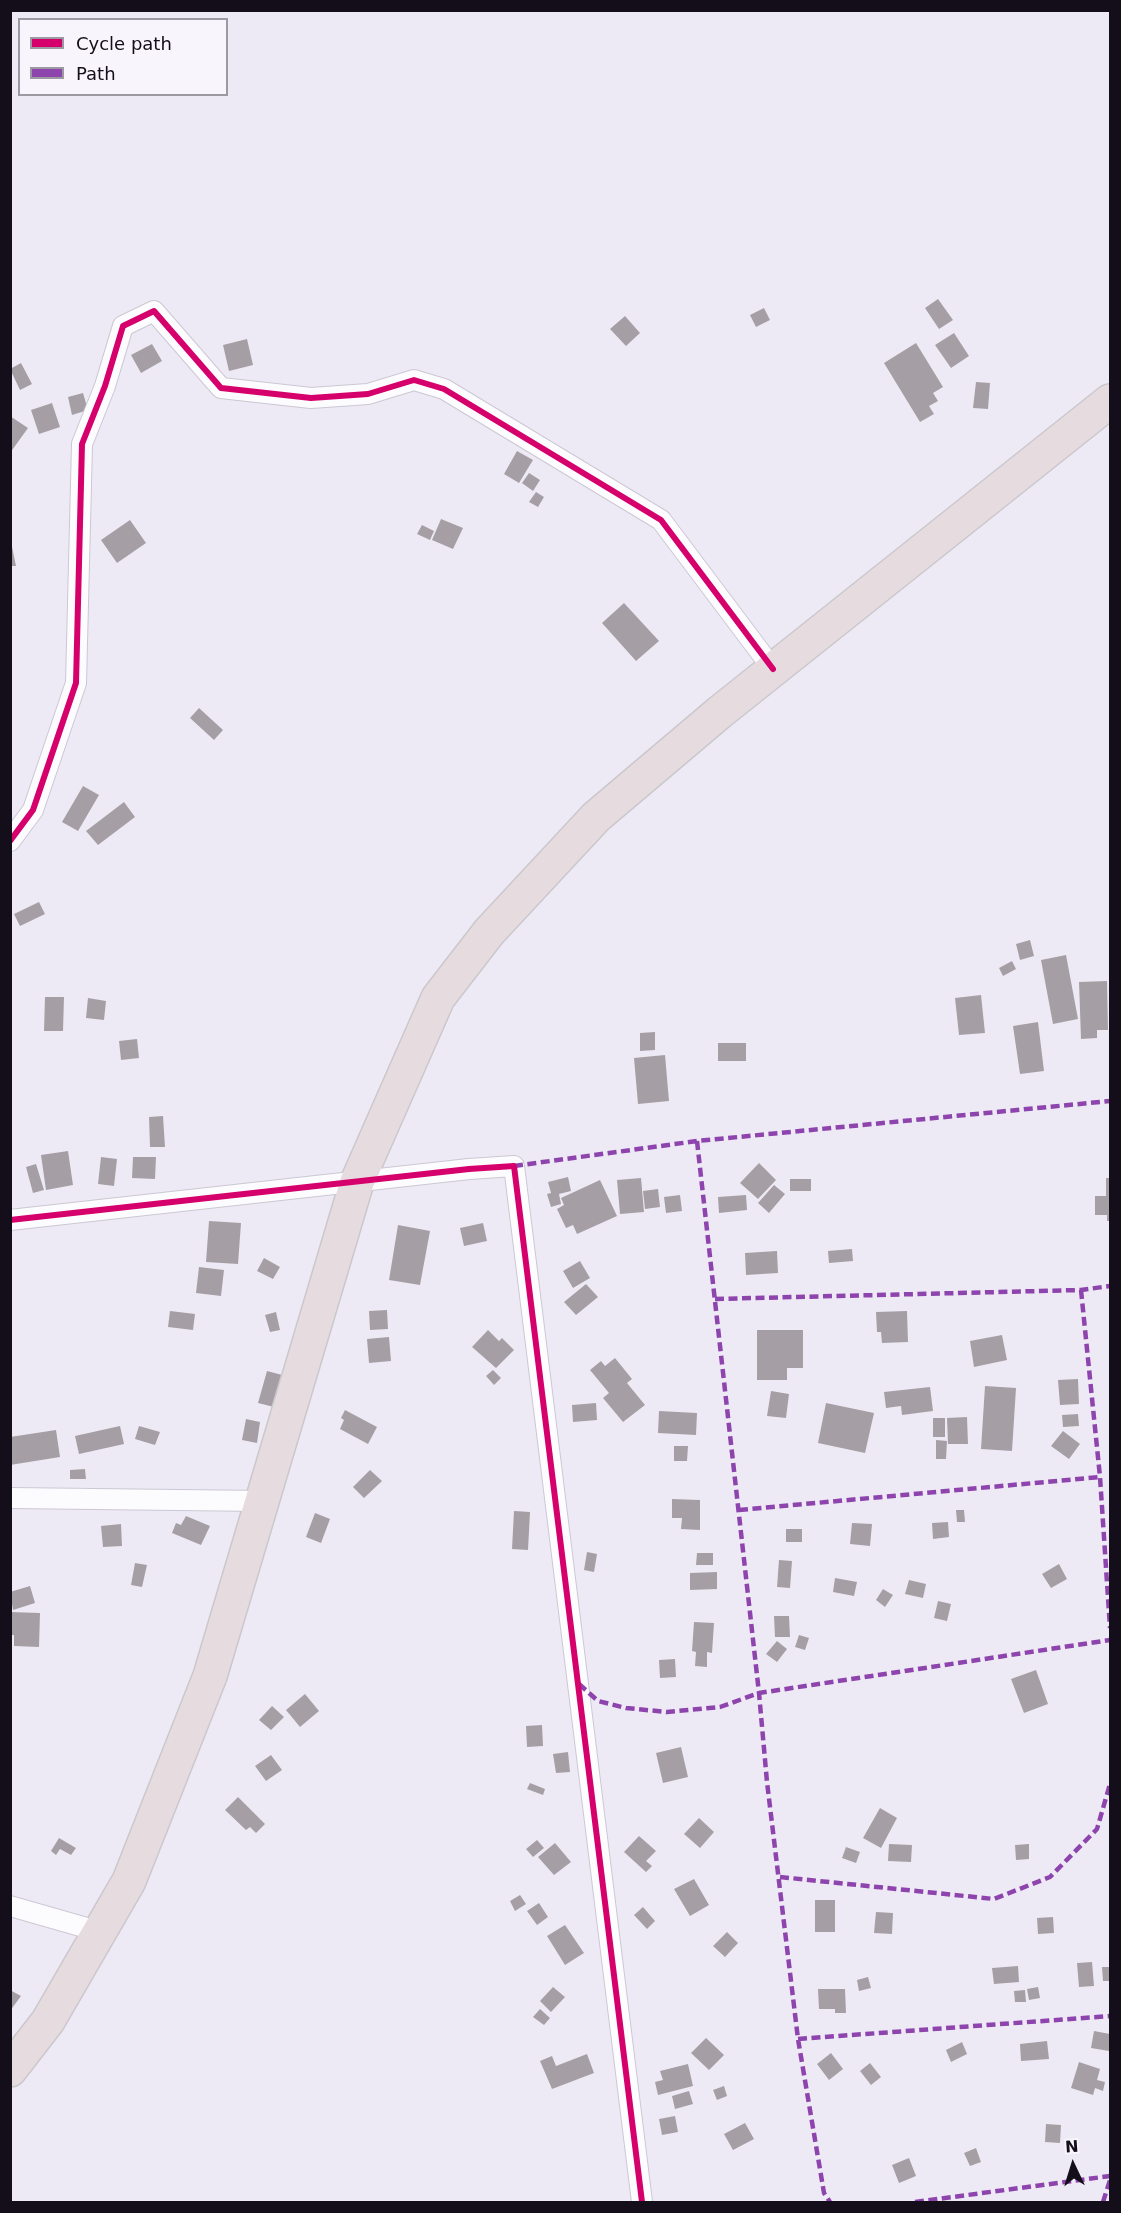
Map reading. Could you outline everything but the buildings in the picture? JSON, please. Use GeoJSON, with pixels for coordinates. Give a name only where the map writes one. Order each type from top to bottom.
{"type":"FeatureCollection","features":[{"type":"Feature","properties":{"kind":"highway"},"geometry":{"type":"LineString","coordinates":[[10,2070],[48,2021],[129,1881],[210,1676],[357,1182],[438,998],[489,932],[596,817],[773,669],[1110,401]]}},
{"type":"Feature","properties":{"kind":"street"},"geometry":{"type":"LineString","coordinates":[[10,841],[33,810],[76,683],[82,444],[105,386],[123,326],[154,311],[221,388],[311,398],[368,394],[414,380],[444,389],[661,520],[773,669]]}},
{"type":"Feature","properties":{"kind":"street"},"geometry":{"type":"LineString","coordinates":[[10,1220],[469,1169],[514,1166],[642,2202]]}},
{"type":"Feature","properties":{"kind":"street"},"geometry":{"type":"LineString","coordinates":[[10,1498],[262,1501]]}},
{"type":"Feature","properties":{"kind":"street"},"geometry":{"type":"LineString","coordinates":[[10,1906],[101,1932]]}},
{"type":"Feature","properties":{"kind":"marked path"},"geometry":{"type":"LineString","coordinates":[[514,1166],[697,1141],[1110,1101]]}},
{"type":"Feature","properties":{"kind":"marked path"},"geometry":{"type":"LineString","coordinates":[[697,1141],[767,1782],[798,2039],[824,2193],[830,2202]]}},
{"type":"Feature","properties":{"kind":"marked path"},"geometry":{"type":"LineString","coordinates":[[715,1299],[1081,1290],[1110,1286]]}},
{"type":"Feature","properties":{"kind":"marked path"},"geometry":{"type":"LineString","coordinates":[[1081,1290],[1100,1477],[1110,1628]]}},
{"type":"Feature","properties":{"kind":"marked path"},"geometry":{"type":"LineString","coordinates":[[739,1510],[1100,1477]]}},
{"type":"Feature","properties":{"kind":"marked path"},"geometry":{"type":"LineString","coordinates":[[579,1684],[598,1701],[626,1708],[667,1712],[720,1707],[759,1693],[1110,1640]]}},
{"type":"Feature","properties":{"kind":"marked path"},"geometry":{"type":"LineString","coordinates":[[780,1877],[994,1899],[1050,1877],[1097,1829],[1110,1784]]}},
{"type":"Feature","properties":{"kind":"marked path"},"geometry":{"type":"LineString","coordinates":[[798,2039],[1110,2016]]}},
{"type":"Feature","properties":{"kind":"marked path"},"geometry":{"type":"LineString","coordinates":[[915,2202],[1110,2176]]}},
{"type":"Feature","properties":{"kind":"marked path"},"geometry":{"type":"LineString","coordinates":[[1103,2202],[1110,2180]]}},
{"type":"Feature","properties":{"kind":"cycle path"},"geometry":{"type":"LineString","coordinates":[[10,841],[33,810],[76,683],[82,444],[105,386],[123,326],[154,311],[221,388],[311,398],[368,394],[414,380],[444,389],[661,520],[773,669]]}},
{"type":"Feature","properties":{"kind":"cycle path"},"geometry":{"type":"LineString","coordinates":[[10,1220],[469,1169],[514,1166],[642,2202]]}}]}
